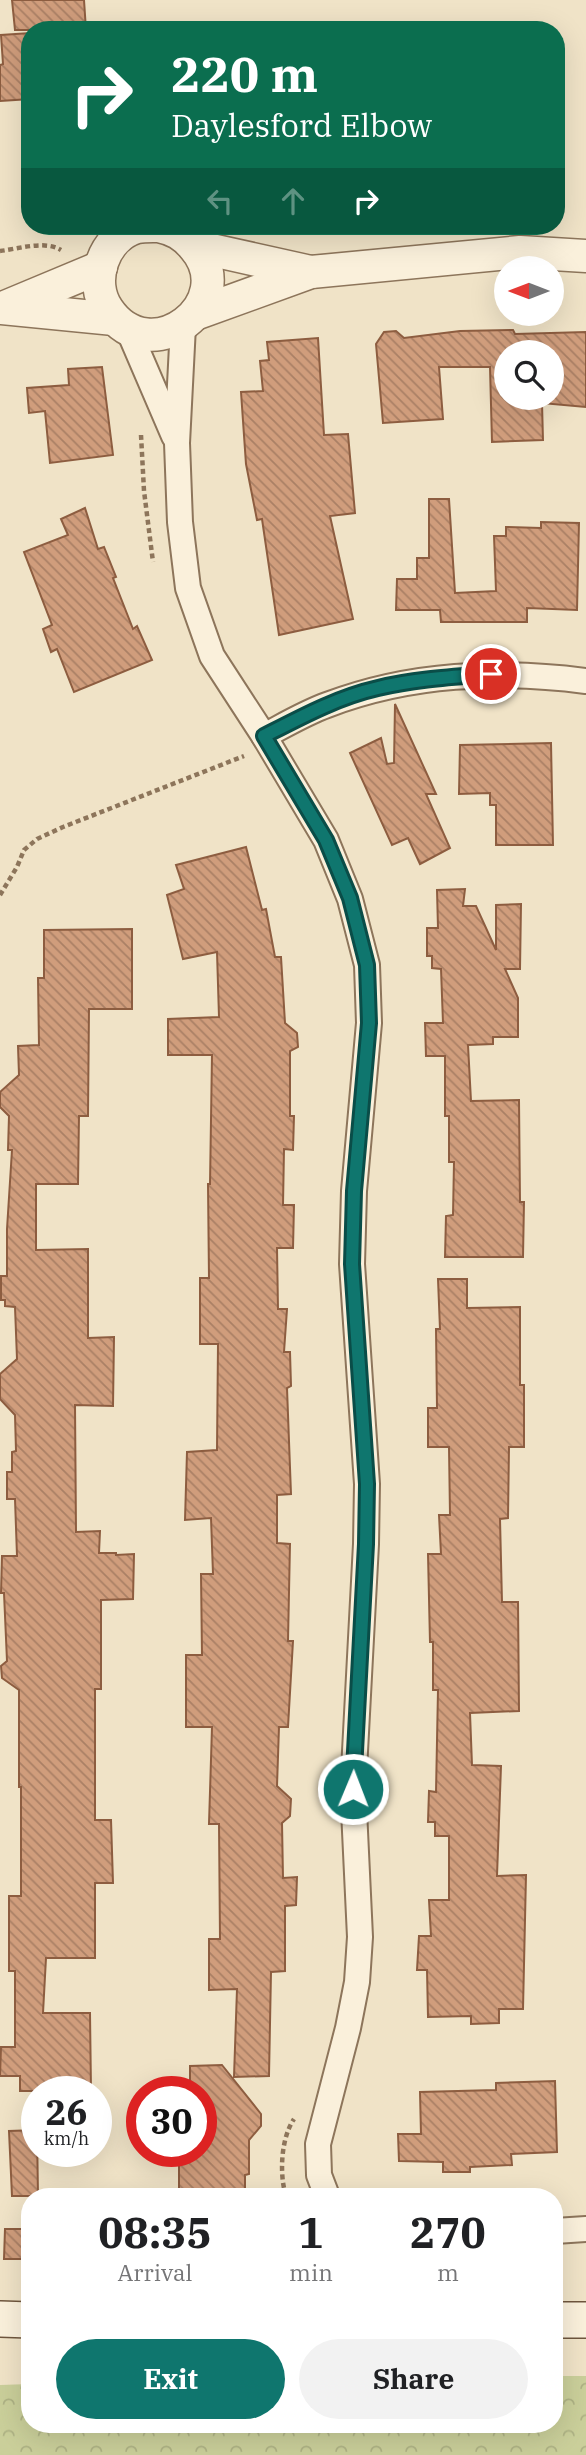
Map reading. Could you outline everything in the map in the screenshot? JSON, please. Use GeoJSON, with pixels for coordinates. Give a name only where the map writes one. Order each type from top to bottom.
{"type":"FeatureCollection","features":[{"type":"Feature","properties":{"kind":"main road"},"geometry":{"type":"LineString","coordinates":[[0,2319],[21,2319]]}},
{"type":"Feature","properties":{"kind":"main road"},"geometry":{"type":"LineString","coordinates":[[563,2320],[586,2320]]}},
{"type":"Feature","properties":{"kind":"street"},"geometry":{"type":"LineString","coordinates":[[123,235],[116,239],[103,258],[98,281],[103,303],[121,324],[177,443]]}},
{"type":"Feature","properties":{"kind":"street"},"geometry":{"type":"LineString","coordinates":[[182,235],[201,254],[207,274],[206,292],[189,320],[177,443],[180,522],[188,588],[212,656],[326,840],[350,898],[367,965],[369,1023],[354,1191],[352,1264],[367,1484],[353,1789],[360,1937],[348,2028],[318,2144],[319,2175],[324,2188]]}},
{"type":"Feature","properties":{"kind":"street"},"geometry":{"type":"LineString","coordinates":[[194,246],[311,272]]}},
{"type":"Feature","properties":{"kind":"street"},"geometry":{"type":"LineString","coordinates":[[1,308],[121,324],[148,335],[158,335],[311,272],[520,252],[586,256]]}},
{"type":"Feature","properties":{"kind":"street"},"geometry":{"type":"LineString","coordinates":[[1,308],[101,267]]}},
{"type":"Feature","properties":{"kind":"street"},"geometry":{"type":"LineString","coordinates":[[264,736],[324,706],[377,688],[429,679],[491,674],[586,681]]}},
{"type":"Feature","properties":{"kind":"street"},"geometry":{"type":"LineString","coordinates":[[563,2230],[586,2229]]}},
{"type":"Feature","properties":{"kind":"path"},"geometry":{"type":"LineString","coordinates":[[0,251],[43,246],[56,247],[69,256]]}},
{"type":"Feature","properties":{"kind":"path"},"geometry":{"type":"LineString","coordinates":[[141,432],[144,491],[154,563]]}},
{"type":"Feature","properties":{"kind":"path"},"geometry":{"type":"LineString","coordinates":[[237,746],[251,766]]}},
{"type":"Feature","properties":{"kind":"path"},"geometry":{"type":"LineString","coordinates":[[0,895],[24,850],[37,839],[244,757]]}},
{"type":"Feature","properties":{"kind":"path"},"geometry":{"type":"LineString","coordinates":[[284,2188],[284,2144],[287,2129],[296,2116]]}},
{"type":"Feature","properties":{"kind":"green space"},"geometry":{"type":"Polygon","coordinates":[[[563,2376],[586,2376],[586,2455],[0,2455],[0,2385],[21,2384],[21,2433],[563,2433],[563,2376]]]}},
{"type":"Feature","properties":{"kind":"building"},"geometry":{"type":"Polygon","coordinates":[[[12,0],[84,0],[85,21],[21,21],[21,30],[15,30],[12,0]]]}},
{"type":"Feature","properties":{"kind":"building"},"geometry":{"type":"Polygon","coordinates":[[[21,34],[21,100],[0,101],[0,65],[3,64],[1,35],[21,34]]]}},
{"type":"Feature","properties":{"kind":"building"},"geometry":{"type":"Polygon","coordinates":[[[513,330],[515,334],[586,332],[586,407],[564,405],[564,340],[494,340],[494,410],[542,410],[543,440],[492,442],[490,367],[439,367],[443,419],[383,423],[376,344],[384,332],[396,331],[404,338],[460,331],[513,330]]]}},
{"type":"Feature","properties":{"kind":"building"},"geometry":{"type":"Polygon","coordinates":[[[318,338],[324,435],[348,434],[355,513],[330,516],[353,619],[279,635],[262,519],[257,520],[246,464],[241,392],[263,391],[260,361],[269,360],[267,342],[318,338]]]}},
{"type":"Feature","properties":{"kind":"building"},"geometry":{"type":"Polygon","coordinates":[[[102,367],[113,455],[50,463],[45,411],[29,413],[27,388],[69,385],[68,369],[102,367]]]}},
{"type":"Feature","properties":{"kind":"building"},"geometry":{"type":"Polygon","coordinates":[[[429,499],[449,499],[455,593],[496,591],[494,536],[506,536],[506,527],[541,528],[541,522],[579,523],[577,610],[527,608],[527,622],[441,622],[440,610],[396,610],[397,579],[417,579],[417,558],[429,558],[429,499]]]}},
{"type":"Feature","properties":{"kind":"building"},"geometry":{"type":"Polygon","coordinates":[[[85,508],[98,549],[104,547],[116,577],[113,578],[133,629],[137,626],[152,660],[74,692],[57,649],[51,652],[43,629],[52,625],[24,552],[68,535],[61,519],[85,508]]]}},
{"type":"Feature","properties":{"kind":"building"},"geometry":{"type":"Polygon","coordinates":[[[395,704],[436,794],[426,794],[450,848],[420,864],[408,838],[392,845],[350,753],[381,738],[387,764],[394,763],[395,704]]]}},
{"type":"Feature","properties":{"kind":"building"},"geometry":{"type":"Polygon","coordinates":[[[551,743],[553,845],[496,845],[496,805],[490,805],[490,793],[459,794],[460,745],[551,743]]]}},
{"type":"Feature","properties":{"kind":"building"},"geometry":{"type":"Polygon","coordinates":[[[246,847],[262,910],[266,909],[275,957],[281,957],[285,1023],[297,1033],[298,1047],[290,1051],[293,1150],[284,1149],[283,1205],[294,1205],[293,1248],[277,1248],[278,1309],[287,1309],[284,1352],[290,1352],[291,1386],[287,1388],[291,1494],[277,1495],[277,1543],[290,1544],[288,1641],[293,1641],[288,1727],[279,1727],[277,1786],[291,1799],[290,1816],[282,1823],[283,1878],[297,1877],[296,1905],[285,1906],[285,1971],[271,1972],[269,2076],[234,2077],[237,1989],[209,1990],[209,1939],[220,1939],[219,1824],[209,1824],[212,1727],[186,1727],[186,1655],[202,1655],[201,1574],[213,1574],[211,1518],[185,1520],[187,1452],[217,1450],[218,1344],[200,1344],[200,1278],[209,1278],[208,1184],[212,1055],[168,1055],[168,1019],[219,1017],[217,952],[183,959],[167,895],[184,889],[176,865],[246,847]]]}},
{"type":"Feature","properties":{"kind":"building"},"geometry":{"type":"Polygon","coordinates":[[[465,889],[463,906],[476,906],[496,950],[496,905],[521,904],[520,969],[505,969],[518,998],[518,1037],[493,1037],[493,1044],[468,1045],[471,1101],[519,1100],[520,1202],[524,1202],[523,1257],[445,1257],[446,1216],[453,1215],[454,1162],[449,1162],[449,1116],[445,1116],[445,1056],[426,1056],[425,1023],[443,1023],[441,969],[432,968],[432,956],[427,956],[427,928],[438,928],[437,890],[465,889]]]}},
{"type":"Feature","properties":{"kind":"building"},"geometry":{"type":"Polygon","coordinates":[[[132,929],[132,1009],[89,1009],[88,1116],[79,1116],[78,1184],[36,1184],[36,1250],[88,1249],[88,1338],[114,1337],[113,1406],[75,1405],[76,1532],[100,1531],[99,1553],[134,1554],[133,1599],[101,1600],[101,1689],[95,1689],[95,1820],[111,1820],[113,1883],[95,1883],[95,1958],[46,1958],[43,2013],[90,2013],[91,2076],[21,2076],[20,2091],[20,2076],[0,2076],[1,2047],[15,2047],[15,1971],[9,1971],[9,1896],[21,1896],[21,1787],[19,1690],[2,1678],[1,1666],[7,1661],[4,1593],[1,1593],[2,1556],[17,1556],[15,1499],[7,1499],[7,1472],[12,1472],[12,1452],[16,1451],[15,1415],[0,1399],[0,1374],[17,1359],[15,1307],[5,1306],[5,1300],[1,1300],[1,1276],[7,1276],[12,1150],[8,1150],[9,1116],[0,1107],[0,1092],[19,1075],[18,1046],[39,1045],[38,978],[44,978],[44,930],[132,929]]]}},
{"type":"Feature","properties":{"kind":"building"},"geometry":{"type":"Polygon","coordinates":[[[438,1279],[467,1279],[467,1308],[520,1307],[520,1385],[524,1385],[524,1447],[509,1447],[508,1518],[500,1519],[502,1602],[518,1602],[519,1711],[470,1713],[472,1765],[501,1766],[497,1876],[526,1875],[523,2009],[499,2009],[499,2023],[471,2024],[471,2016],[428,2017],[427,1970],[417,1970],[419,1936],[431,1936],[429,1900],[449,1900],[449,1836],[435,1836],[435,1822],[428,1822],[429,1791],[436,1792],[438,1690],[433,1690],[428,1554],[441,1554],[439,1515],[450,1515],[449,1447],[428,1447],[428,1408],[437,1408],[436,1329],[440,1329],[438,1279]]]}},
{"type":"Feature","properties":{"kind":"building"},"geometry":{"type":"Polygon","coordinates":[[[222,2065],[261,2114],[261,2126],[249,2140],[249,2174],[245,2175],[245,2188],[179,2188],[179,2167],[217,2167],[217,2076],[190,2076],[190,2066],[222,2065]]]}},
{"type":"Feature","properties":{"kind":"building"},"geometry":{"type":"Polygon","coordinates":[[[555,2081],[557,2152],[511,2154],[512,2165],[470,2167],[470,2172],[443,2172],[443,2162],[399,2161],[398,2134],[421,2134],[420,2092],[496,2090],[496,2083],[555,2081]]]}},
{"type":"Feature","properties":{"kind":"building"},"geometry":{"type":"Polygon","coordinates":[[[9,2131],[21,2131],[21,2167],[38,2167],[38,2188],[21,2188],[21,2196],[12,2196],[9,2131]]]}},
{"type":"Feature","properties":{"kind":"building"},"geometry":{"type":"Polygon","coordinates":[[[5,2229],[21,2229],[21,2259],[4,2259],[5,2229]]]}},
{"type":"Feature","properties":{"kind":"route"},"geometry":{"type":"LineString","coordinates":[[353,1789],[367,1484],[352,1264],[354,1191],[369,1023],[367,965],[350,898],[326,840],[264,736],[324,706],[377,688],[429,679],[491,674]]}}]}
